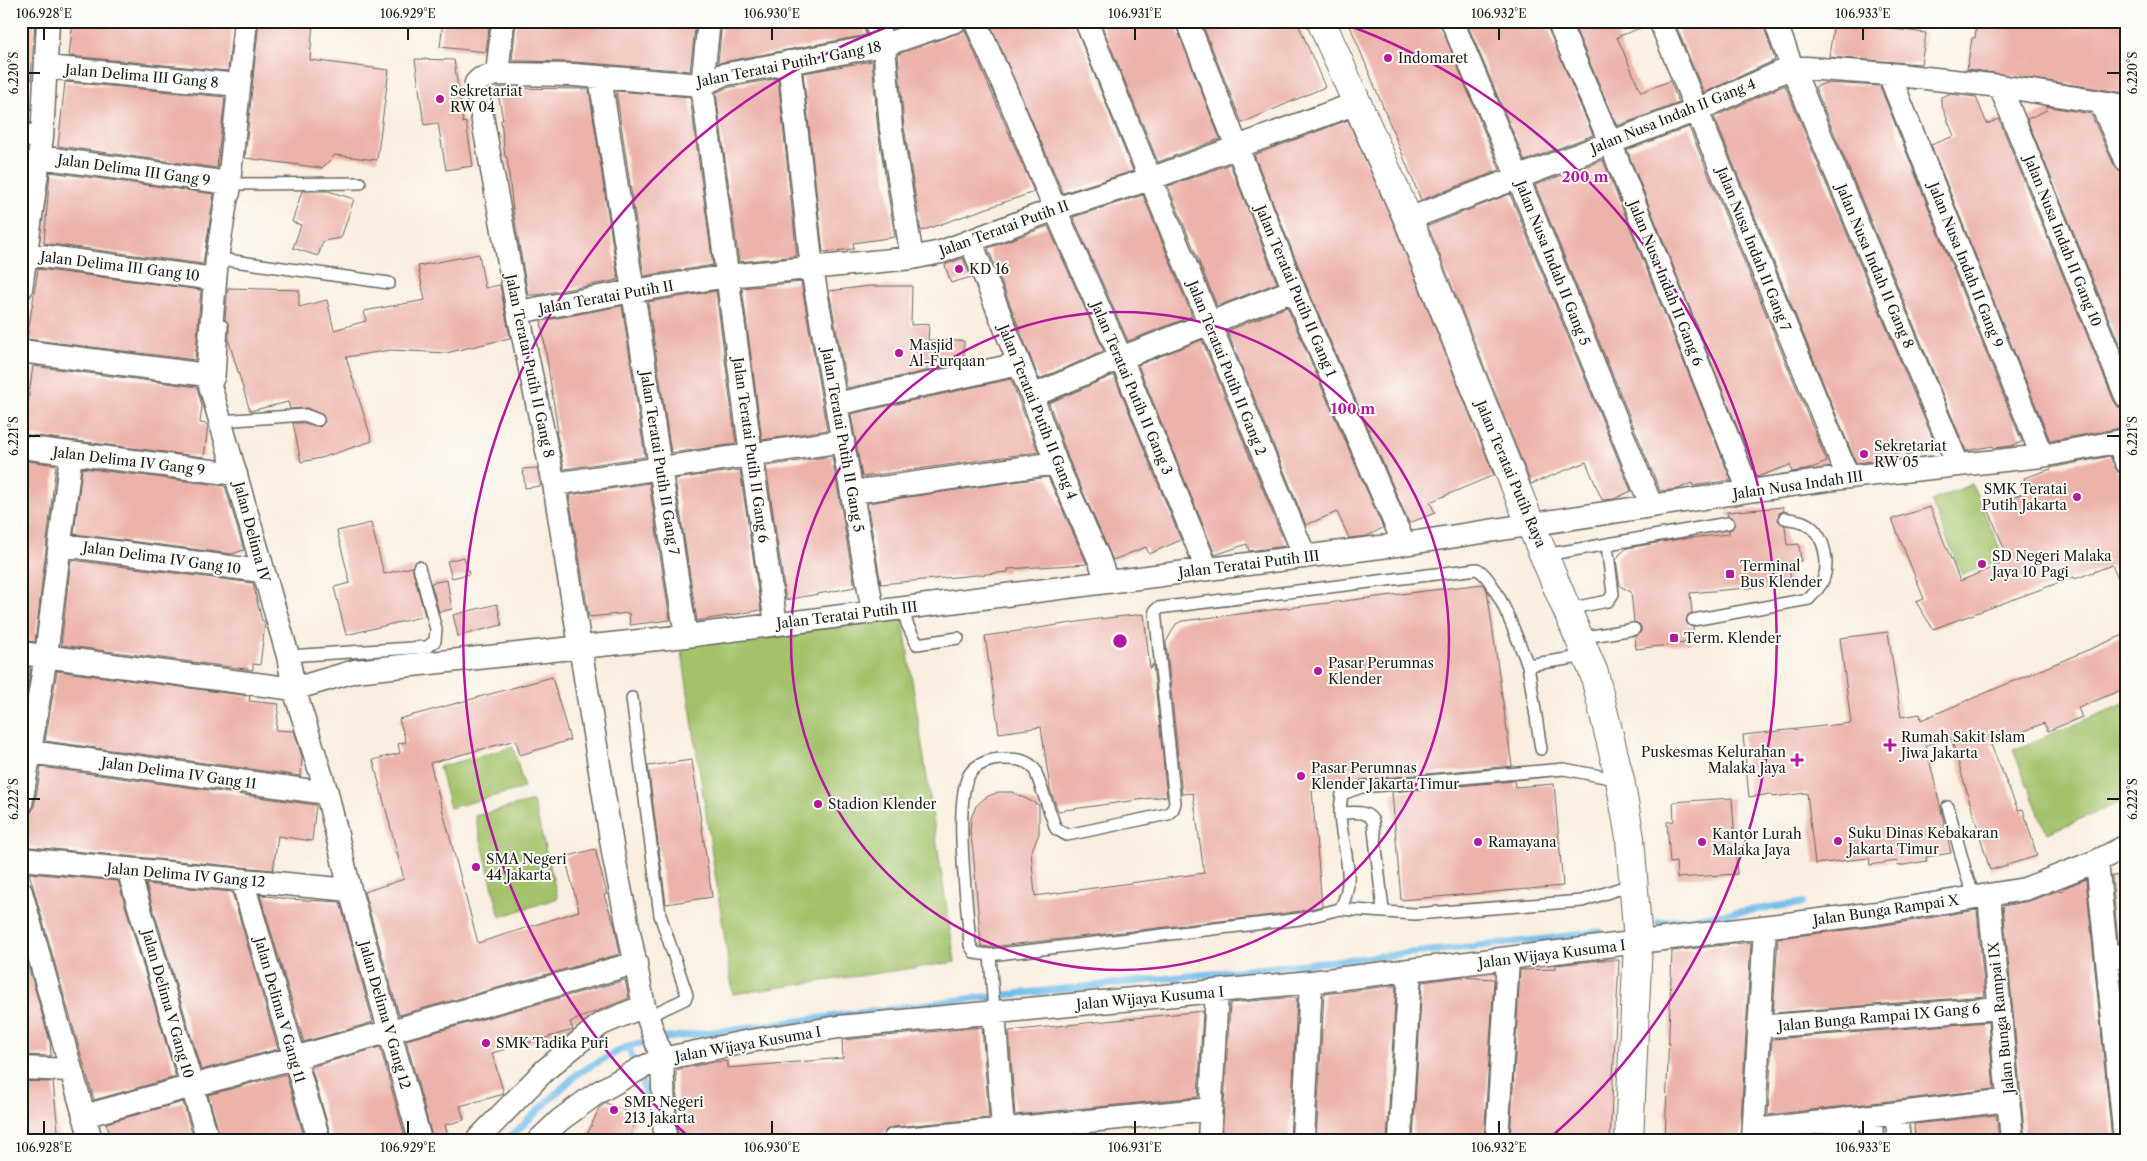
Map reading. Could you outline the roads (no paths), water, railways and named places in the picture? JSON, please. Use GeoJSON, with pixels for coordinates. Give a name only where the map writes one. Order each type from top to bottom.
{"type":"FeatureCollection","features":[{"type":"Feature","properties":{"kind":"street"},"geometry":{"type":"LineString","coordinates":[[21,289],[26,254],[34,143],[46,68],[48,21]]}},
{"type":"Feature","properties":{"kind":"street"},"geometry":{"type":"LineString","coordinates":[[21,351],[209,380],[246,21]]}},
{"type":"Feature","properties":{"kind":"street"},"geometry":{"type":"LineString","coordinates":[[497,74],[503,21]]}},
{"type":"Feature","properties":{"kind":"street","name":"Jalan Teratai Putih II Gang 6"},"geometry":{"type":"LineString","coordinates":[[709,21],[702,84],[751,455],[776,624]]}},
{"type":"Feature","properties":{"kind":"street"},"geometry":{"type":"LineString","coordinates":[[876,21],[884,45],[890,129],[912,258]]}},
{"type":"Feature","properties":{"kind":"street","name":"Jalan Teratai Putih I Gang 18"},"geometry":{"type":"LineString","coordinates":[[497,74],[600,77],[702,84],[722,75],[884,45],[955,21]]}},
{"type":"Feature","properties":{"kind":"street","name":"Jalan Teratai Putih II Gang 3"},"geometry":{"type":"LineString","coordinates":[[975,21],[1121,358],[1207,569]]}},
{"type":"Feature","properties":{"kind":"street","name":"Jalan Teratai Putih II Gang 2"},"geometry":{"type":"LineString","coordinates":[[1086,21],[1305,557]]}},
{"type":"Feature","properties":{"kind":"street","name":"Jalan Teratai Putih II Gang 1"},"geometry":{"type":"LineString","coordinates":[[1187,21],[1236,149],[1294,290],[1404,544]]}},
{"type":"Feature","properties":{"kind":"street","name":"Jalan Teratai Putih Raya"},"geometry":{"type":"LineString","coordinates":[[1321,21],[1408,219],[1530,523],[1594,673],[1620,780],[1630,838],[1632,884],[1638,943],[1629,1140]]}},
{"type":"Feature","properties":{"kind":"street","name":"Jalan Nusa Indah II Gang 5"},"geometry":{"type":"LineString","coordinates":[[1452,21],[1651,505]]}},
{"type":"Feature","properties":{"kind":"street","name":"Jalan Nusa Indah II Gang 6"},"geometry":{"type":"LineString","coordinates":[[1558,21],[1610,142],[1749,491]]}},
{"type":"Feature","properties":{"kind":"street","name":"Jalan Nusa Indah II Gang 7"},"geometry":{"type":"LineString","coordinates":[[1660,21],[1848,478]]}},
{"type":"Feature","properties":{"kind":"street","name":"Jalan Nusa Indah II Gang 8"},"geometry":{"type":"LineString","coordinates":[[1775,21],[1792,68],[1958,466]]}},
{"type":"Feature","properties":{"kind":"street","name":"Jalan Teratai Putih II Gang 5"},"geometry":{"type":"LineString","coordinates":[[789,62],[812,269],[873,612]]}},
{"type":"Feature","properties":{"kind":"street","name":"Jalan Delima III Gang 8"},"geometry":{"type":"LineString","coordinates":[[46,68],[239,84]]}},
{"type":"Feature","properties":{"kind":"street","name":"Jalan Nusa Indah II Gang 4"},"geometry":{"type":"LineString","coordinates":[[1408,219],[1696,110],[1792,68],[1889,74],[2000,86],[2101,104],[2126,106]]}},
{"type":"Feature","properties":{"kind":"street","name":"Jalan Teratai Putih II Gang 8"},"geometry":{"type":"LineString","coordinates":[[497,74],[480,79],[476,86],[518,312],[554,484],[580,647]]}},
{"type":"Feature","properties":{"kind":"street","name":"Jalan Nusa Indah II Gang 9"},"geometry":{"type":"LineString","coordinates":[[1889,74],[2042,456]]}},
{"type":"Feature","properties":{"kind":"street","name":"Jalan Teratai Putih II Gang 7"},"geometry":{"type":"LineString","coordinates":[[600,77],[662,469],[686,636]]}},
{"type":"Feature","properties":{"kind":"street","name":"Jalan Nusa Indah II Gang 10"},"geometry":{"type":"LineString","coordinates":[[2000,86],[2126,396]]}},
{"type":"Feature","properties":{"kind":"street","name":"Jalan Teratai Putih II"},"geometry":{"type":"LineString","coordinates":[[518,312],[728,276],[912,258],[941,252],[1055,209],[1150,179],[1357,104]]}},
{"type":"Feature","properties":{"kind":"street"},"geometry":{"type":"LineString","coordinates":[[2101,104],[2126,160]]}},
{"type":"Feature","properties":{"kind":"street","name":"Jalan Delima III Gang 9"},"geometry":{"type":"LineString","coordinates":[[34,143],[228,183]]}},
{"type":"Feature","properties":{"kind":"street","name":"Jalan Teratai Putih II Gang 4"},"geometry":{"type":"LineString","coordinates":[[971,242],[1056,462],[1099,559],[1107,582]]}},
{"type":"Feature","properties":{"kind":"street","name":"Jalan Delima III Gang 10"},"geometry":{"type":"LineString","coordinates":[[26,254],[221,269]]}},
{"type":"Feature","properties":{"kind":"street"},"geometry":{"type":"LineString","coordinates":[[1032,396],[1121,358],[1294,290]]}},
{"type":"Feature","properties":{"kind":"street"},"geometry":{"type":"LineString","coordinates":[[836,404],[1019,364]]}},
{"type":"Feature","properties":{"kind":"street","name":"Jalan Delima IV"},"geometry":{"type":"LineString","coordinates":[[209,380],[262,571],[288,656],[294,689],[327,793],[350,890]]}},
{"type":"Feature","properties":{"kind":"street"},"geometry":{"type":"LineString","coordinates":[[554,484],[843,442]]}},
{"type":"Feature","properties":{"kind":"street","name":"Jalan Delima IV Gang 9"},"geometry":{"type":"LineString","coordinates":[[21,447],[236,474]]}},
{"type":"Feature","properties":{"kind":"street","name":"Jalan Nusa Indah III"},"geometry":{"type":"LineString","coordinates":[[1530,523],[1848,478],[2123,448]]}},
{"type":"Feature","properties":{"kind":"street"},"geometry":{"type":"LineString","coordinates":[[21,804],[46,656],[71,454]]}},
{"type":"Feature","properties":{"kind":"street"},"geometry":{"type":"LineString","coordinates":[[853,492],[1056,462]]}},
{"type":"Feature","properties":{"kind":"street","name":"Jalan Teratai Putih III"},"geometry":{"type":"LineString","coordinates":[[294,689],[355,671],[686,636],[1404,544],[1530,523]]}},
{"type":"Feature","properties":{"kind":"street","name":"Jalan Delima IV Gang 10"},"geometry":{"type":"LineString","coordinates":[[61,545],[262,571]]}},
{"type":"Feature","properties":{"kind":"street"},"geometry":{"type":"LineString","coordinates":[[580,647],[614,858],[647,1016],[661,1054],[665,1140]]}},
{"type":"Feature","properties":{"kind":"street"},"geometry":{"type":"LineString","coordinates":[[21,653],[294,689]]}},
{"type":"Feature","properties":{"kind":"street","name":"Jalan Delima IV Gang 11"},"geometry":{"type":"LineString","coordinates":[[30,752],[327,793]]}},
{"type":"Feature","properties":{"kind":"street","name":"Jalan Bunga Rampai X"},"geometry":{"type":"LineString","coordinates":[[1638,943],[1982,897],[2025,889],[2097,861],[2126,846]]}},
{"type":"Feature","properties":{"kind":"street","name":"Jalan Delima IV Gang 12"},"geometry":{"type":"LineString","coordinates":[[21,859],[350,890]]}},
{"type":"Feature","properties":{"kind":"street"},"geometry":{"type":"LineString","coordinates":[[2097,861],[2116,957],[2125,1140]]}},
{"type":"Feature","properties":{"kind":"street","name":"Jalan Delima V Gang 10"},"geometry":{"type":"LineString","coordinates":[[128,869],[208,1140]]}},
{"type":"Feature","properties":{"kind":"street","name":"Jalan Delima V Gang 11"},"geometry":{"type":"LineString","coordinates":[[242,880],[319,1140]]}},
{"type":"Feature","properties":{"kind":"street","name":"Jalan Delima V Gang 12"},"geometry":{"type":"LineString","coordinates":[[350,890],[420,1140]]}},
{"type":"Feature","properties":{"kind":"street"},"geometry":{"type":"LineString","coordinates":[[21,892],[31,959],[71,1070],[91,1140]]}},
{"type":"Feature","properties":{"kind":"street","name":"Jalan Bunga Rampai IX"},"geometry":{"type":"LineString","coordinates":[[1982,897],[2000,1008],[2012,1140]]}},
{"type":"Feature","properties":{"kind":"street"},"geometry":{"type":"LineString","coordinates":[[1764,927],[1753,1135],[1847,1129],[1872,1116],[2009,1100]]}},
{"type":"Feature","properties":{"kind":"street","name":"Jalan Wijaya Kusuma I"},"geometry":{"type":"LineString","coordinates":[[539,1140],[560,1120],[597,1093],[636,1071],[661,1054],[838,1027],[994,1007],[1217,992],[1638,943]]}},
{"type":"Feature","properties":{"kind":"street"},"geometry":{"type":"LineString","coordinates":[[1497,1140],[1508,959]]}},
{"type":"Feature","properties":{"kind":"street"},"geometry":{"type":"LineString","coordinates":[[84,1116],[636,963]]}},
{"type":"Feature","properties":{"kind":"street"},"geometry":{"type":"LineString","coordinates":[[1400,1140],[1410,970]]}},
{"type":"Feature","properties":{"kind":"street"},"geometry":{"type":"LineString","coordinates":[[1303,1140],[1311,982]]}},
{"type":"Feature","properties":{"kind":"street"},"geometry":{"type":"LineString","coordinates":[[1209,1140],[1217,992]]}},
{"type":"Feature","properties":{"kind":"street"},"geometry":{"type":"LineString","coordinates":[[994,1007],[1003,1134]]}},
{"type":"Feature","properties":{"kind":"street","name":"Jalan Bunga Rampai IX Gang 6"},"geometry":{"type":"LineString","coordinates":[[1758,1027],[2000,1008]]}},
{"type":"Feature","properties":{"kind":"street"},"geometry":{"type":"LineString","coordinates":[[477,1140],[545,1070],[601,1024],[647,1016]]}},
{"type":"Feature","properties":{"kind":"street"},"geometry":{"type":"LineString","coordinates":[[21,1068],[71,1070]]}},
{"type":"Feature","properties":{"kind":"street"},"geometry":{"type":"LineString","coordinates":[[894,1140],[1003,1134],[1211,1109]]}},
{"type":"Feature","properties":{"kind":"street"},"geometry":{"type":"LineString","coordinates":[[1896,1114],[1899,1140]]}},
{"type":"Feature","properties":{"kind":"street"},"geometry":{"type":"LineString","coordinates":[[1872,1116],[1872,1140]]}},
{"type":"Feature","properties":{"kind":"lane"},"geometry":{"type":"LineString","coordinates":[[360,183],[236,184],[221,269],[389,283]]}},
{"type":"Feature","properties":{"kind":"lane"},"geometry":{"type":"LineString","coordinates":[[221,422],[305,415],[318,420]]}},
{"type":"Feature","properties":{"kind":"lane"},"geometry":{"type":"LineString","coordinates":[[1692,620],[1809,599],[1820,586],[1825,571],[1824,547],[1817,532],[1806,523],[1784,518]]}},
{"type":"Feature","properties":{"kind":"lane"},"geometry":{"type":"LineString","coordinates":[[1545,555],[1728,523]]}},
{"type":"Feature","properties":{"kind":"lane"},"geometry":{"type":"LineString","coordinates":[[1567,609],[1608,601],[1611,598],[1613,594],[1607,545]]}},
{"type":"Feature","properties":{"kind":"lane"},"geometry":{"type":"LineString","coordinates":[[288,656],[427,647],[435,641],[436,629],[419,567]]}},
{"type":"Feature","properties":{"kind":"lane"},"geometry":{"type":"LineString","coordinates":[[1541,749],[1528,665],[1495,589],[1487,575],[1477,569],[1158,608],[1155,611],[1174,808],[1168,814],[1067,835],[1056,828],[1035,770],[1030,764],[1020,760],[1000,758],[976,765],[969,775],[964,788],[961,823],[970,945],[975,953],[990,955],[1300,919],[1340,908],[1415,914],[1582,901],[1632,884]]}},
{"type":"Feature","properties":{"kind":"lane"},"geometry":{"type":"LineString","coordinates":[[904,608],[907,624],[917,644],[958,638]]}},
{"type":"Feature","properties":{"kind":"lane"},"geometry":{"type":"LineString","coordinates":[[1528,665],[1634,629]]}},
{"type":"Feature","properties":{"kind":"lane"},"geometry":{"type":"LineString","coordinates":[[632,698],[660,915],[687,995],[685,999],[647,1016]]}},
{"type":"Feature","properties":{"kind":"lane"},"geometry":{"type":"LineString","coordinates":[[1340,908],[1346,899],[1349,883],[1340,813],[1342,794],[1362,787],[1564,769],[1620,780]]}},
{"type":"Feature","properties":{"kind":"lane"},"geometry":{"type":"LineString","coordinates":[[1948,807],[1968,880],[1982,897]]}},
{"type":"Feature","properties":{"kind":"lane"},"geometry":{"type":"LineString","coordinates":[[1340,813],[1364,813],[1370,816],[1373,821],[1383,910]]}},
{"type":"Feature","properties":{"kind":"lane"},"geometry":{"type":"LineString","coordinates":[[990,955],[994,1007]]}},
{"type":"Feature","properties":{"kind":"waterway"},"geometry":{"type":"LineString","coordinates":[[1659,923],[1802,903]]}},
{"type":"Feature","properties":{"kind":"waterway"},"geometry":{"type":"LineString","coordinates":[[507,1140],[578,1073],[628,1046],[659,1039],[967,999],[1599,932]]}},
{"type":"Feature","properties":{"kind":"waterway"},"geometry":{"type":"LineString","coordinates":[[628,1046],[655,1117]]}},
{"type":"Feature","properties":{"kind":"place","name":"Indomaret"},"geometry":{"type":"Point","coordinates":[1388,58]}},
{"type":"Feature","properties":{"kind":"place","name":"Sekretariat RW 04"},"geometry":{"type":"Point","coordinates":[440,99]}},
{"type":"Feature","properties":{"kind":"place","name":"KD 16"},"geometry":{"type":"Point","coordinates":[959,269]}},
{"type":"Feature","properties":{"kind":"place","name":"Masjid Al-Furqaan"},"geometry":{"type":"Point","coordinates":[899,353]}},
{"type":"Feature","properties":{"kind":"place","name":"Sekretariat RW 05"},"geometry":{"type":"Point","coordinates":[1864,454]}},
{"type":"Feature","properties":{"kind":"place","name":"SMK Teratai Putih Jakarta"},"geometry":{"type":"Point","coordinates":[2077,497]}},
{"type":"Feature","properties":{"kind":"place","name":"SD Negeri Malaka Jaya 10 Pagi"},"geometry":{"type":"Point","coordinates":[1982,564]}},
{"type":"Feature","properties":{"kind":"place","name":"Terminal Bus Klender"},"geometry":{"type":"Point","coordinates":[1730,574]}},
{"type":"Feature","properties":{"kind":"place","name":"Term. Klender"},"geometry":{"type":"Point","coordinates":[1674,638]}},
{"type":"Feature","properties":{"kind":"place","name":"Pasar Perumnas Klender"},"geometry":{"type":"Point","coordinates":[1318,671]}},
{"type":"Feature","properties":{"kind":"place","name":"Rumah Sakit Islam Jiwa Jakarta"},"geometry":{"type":"Point","coordinates":[1890,745]}},
{"type":"Feature","properties":{"kind":"place","name":"Puskesmas Kelurahan Malaka Jaya"},"geometry":{"type":"Point","coordinates":[1797,760]}},
{"type":"Feature","properties":{"kind":"place","name":"Pasar Perumnas Klender Jakarta Timur"},"geometry":{"type":"Point","coordinates":[1301,776]}},
{"type":"Feature","properties":{"kind":"place","name":"Stadion Klender"},"geometry":{"type":"Point","coordinates":[818,804]}},
{"type":"Feature","properties":{"kind":"place","name":"Suku Dinas Kebakaran Jakarta Timur"},"geometry":{"type":"Point","coordinates":[1838,841]}},
{"type":"Feature","properties":{"kind":"place","name":"Ramayana"},"geometry":{"type":"Point","coordinates":[1478,842]}},
{"type":"Feature","properties":{"kind":"place","name":"Kantor Lurah Malaka Jaya"},"geometry":{"type":"Point","coordinates":[1702,842]}},
{"type":"Feature","properties":{"kind":"place","name":"SMA Negeri 44 Jakarta"},"geometry":{"type":"Point","coordinates":[476,867]}},
{"type":"Feature","properties":{"kind":"place","name":"SMK Tadika Puri"},"geometry":{"type":"Point","coordinates":[486,1043]}},
{"type":"Feature","properties":{"kind":"place","name":"SMP Negeri 213 Jakarta"},"geometry":{"type":"Point","coordinates":[614,1110]}}]}
